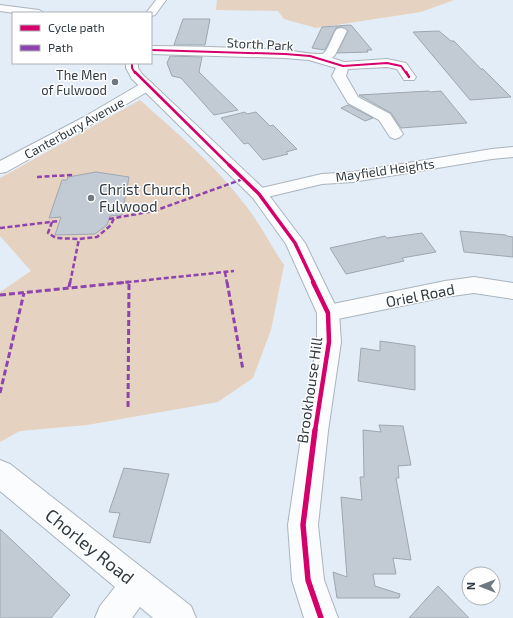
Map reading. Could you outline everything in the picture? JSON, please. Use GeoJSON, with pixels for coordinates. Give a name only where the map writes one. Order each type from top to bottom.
{"type":"FeatureCollection","features":[{"type":"Feature","properties":{"kind":"street"},"geometry":{"type":"LineString","coordinates":[[152,12],[160,0]]}},
{"type":"Feature","properties":{"kind":"street"},"geometry":{"type":"LineString","coordinates":[[0,8],[31,12]]}},
{"type":"Feature","properties":{"kind":"street"},"geometry":{"type":"LineString","coordinates":[[320,59],[329,55],[341,31]]}},
{"type":"Feature","properties":{"kind":"street","name":"Storth Park"},"geometry":{"type":"LineString","coordinates":[[152,50],[190,50],[310,56],[343,66],[387,63],[401,66],[409,77]]}},
{"type":"Feature","properties":{"kind":"street","name":"Brookhouse Hill"},"geometry":{"type":"LineString","coordinates":[[132,64],[132,68],[137,76],[259,194],[295,243],[328,313],[329,342],[315,431],[303,525],[308,580],[321,618]]}},
{"type":"Feature","properties":{"kind":"street"},"geometry":{"type":"LineString","coordinates":[[343,66],[339,76],[353,100],[385,117],[395,134]]}},
{"type":"Feature","properties":{"kind":"street","name":"Canterbury Avenue"},"geometry":{"type":"LineString","coordinates":[[0,168],[89,120],[147,86]]}},
{"type":"Feature","properties":{"kind":"street","name":"Mayfield Heights"},"geometry":{"type":"LineString","coordinates":[[259,194],[322,179],[353,177],[492,154],[513,152]]}},
{"type":"Feature","properties":{"kind":"street","name":"Oriel Road"},"geometry":{"type":"LineString","coordinates":[[328,313],[474,285],[513,290]]}},
{"type":"Feature","properties":{"kind":"street","name":"Chorley Road"},"geometry":{"type":"LineString","coordinates":[[0,473],[179,618]]}},
{"type":"Feature","properties":{"kind":"street"},"geometry":{"type":"LineString","coordinates":[[112,618],[137,584]]}},
{"type":"Feature","properties":{"kind":"shaded area"},"geometry":{"type":"Polygon","coordinates":[[[217,0],[454,0],[421,12],[316,28],[284,19],[278,11],[216,10],[217,0]]]}},
{"type":"Feature","properties":{"kind":"shaded area"},"geometry":{"type":"Polygon","coordinates":[[[140,100],[196,150],[222,177],[256,220],[284,265],[271,330],[253,378],[218,402],[87,425],[20,431],[0,442],[0,292],[31,271],[0,236],[0,178],[140,100]]]}},
{"type":"Feature","properties":{"kind":"building"},"geometry":{"type":"Polygon","coordinates":[[[183,19],[210,19],[205,45],[174,45],[183,19]]]}},
{"type":"Feature","properties":{"kind":"building"},"geometry":{"type":"Polygon","coordinates":[[[351,25],[372,50],[367,50],[368,52],[337,53],[348,31],[341,27],[336,28],[325,50],[312,48],[322,27],[351,25]]]}},
{"type":"Feature","properties":{"kind":"building"},"geometry":{"type":"Polygon","coordinates":[[[439,31],[451,41],[454,41],[511,97],[470,100],[413,32],[439,31]]]}},
{"type":"Feature","properties":{"kind":"building"},"geometry":{"type":"Polygon","coordinates":[[[170,56],[202,57],[199,72],[238,110],[214,115],[181,78],[172,76],[167,63],[170,56]]]}},
{"type":"Feature","properties":{"kind":"building"},"geometry":{"type":"Polygon","coordinates":[[[441,91],[467,123],[401,128],[391,113],[359,95],[441,91]]]}},
{"type":"Feature","properties":{"kind":"building"},"geometry":{"type":"Polygon","coordinates":[[[348,105],[373,118],[365,121],[341,108],[348,105]]]}},
{"type":"Feature","properties":{"kind":"building"},"geometry":{"type":"Polygon","coordinates":[[[245,112],[247,114],[256,112],[270,126],[273,125],[297,149],[286,152],[288,154],[263,160],[248,143],[244,144],[221,118],[245,112]]]}},
{"type":"Feature","properties":{"kind":"building","name":"Christ Church Fulwood"},"geometry":{"type":"Polygon","coordinates":[[[96,172],[129,177],[122,215],[110,216],[107,225],[95,234],[55,235],[61,217],[49,218],[62,180],[67,180],[68,177],[96,172]]]}},
{"type":"Feature","properties":{"kind":"building"},"geometry":{"type":"Polygon","coordinates":[[[460,231],[513,237],[513,257],[464,252],[460,231]]]}},
{"type":"Feature","properties":{"kind":"building"},"geometry":{"type":"Polygon","coordinates":[[[422,233],[436,252],[402,258],[404,261],[346,274],[330,248],[385,236],[387,238],[422,233]]]}},
{"type":"Feature","properties":{"kind":"building"},"geometry":{"type":"Polygon","coordinates":[[[380,341],[415,346],[415,390],[358,381],[361,348],[380,351],[380,341]]]}},
{"type":"Feature","properties":{"kind":"building"},"geometry":{"type":"Polygon","coordinates":[[[379,425],[403,426],[411,465],[398,466],[399,478],[396,478],[411,560],[393,558],[396,574],[373,574],[375,586],[400,594],[399,598],[337,598],[333,572],[347,577],[341,497],[362,500],[360,477],[364,477],[363,430],[381,432],[379,425]]]}},
{"type":"Feature","properties":{"kind":"building"},"geometry":{"type":"Polygon","coordinates":[[[124,468],[169,474],[150,543],[113,537],[120,513],[109,512],[124,468]]]}},
{"type":"Feature","properties":{"kind":"building"},"geometry":{"type":"Polygon","coordinates":[[[0,529],[70,595],[51,618],[0,618],[0,529]]]}},
{"type":"Feature","properties":{"kind":"building"},"geometry":{"type":"Polygon","coordinates":[[[438,586],[469,618],[409,618],[438,586]]]}},
{"type":"Feature","properties":{"kind":"marked path"},"geometry":{"type":"LineString","coordinates":[[37,177],[71,175],[70,177]]}},
{"type":"Feature","properties":{"kind":"marked path"},"geometry":{"type":"LineString","coordinates":[[109,219],[154,211],[243,179]]}},
{"type":"Feature","properties":{"kind":"marked path"},"geometry":{"type":"LineString","coordinates":[[52,222],[48,233],[56,238],[79,239],[97,237],[111,225],[114,218]]}},
{"type":"Feature","properties":{"kind":"marked path"},"geometry":{"type":"LineString","coordinates":[[0,228],[59,221]]}},
{"type":"Feature","properties":{"kind":"marked path"},"geometry":{"type":"LineString","coordinates":[[69,287],[79,239]]}},
{"type":"Feature","properties":{"kind":"marked path"},"geometry":{"type":"LineString","coordinates":[[0,295],[234,271]]}},
{"type":"Feature","properties":{"kind":"marked path"},"geometry":{"type":"LineString","coordinates":[[225,272],[243,370]]}},
{"type":"Feature","properties":{"kind":"marked path"},"geometry":{"type":"LineString","coordinates":[[128,407],[129,283]]}},
{"type":"Feature","properties":{"kind":"marked path"},"geometry":{"type":"LineString","coordinates":[[0,393],[24,293]]}},
{"type":"Feature","properties":{"kind":"cycle path"},"geometry":{"type":"LineString","coordinates":[[152,50],[310,56],[343,66],[387,63],[401,66],[409,77]]}},
{"type":"Feature","properties":{"kind":"cycle path"},"geometry":{"type":"LineString","coordinates":[[132,64],[132,68],[137,76],[259,194],[295,243],[328,313],[329,342],[315,431],[303,525],[308,580],[321,618]]}},
{"type":"Feature","properties":{"kind":"place","name":"The Men of Fulwood"},"geometry":{"type":"Point","coordinates":[115,82]}},
{"type":"Feature","properties":{"kind":"place","name":"Christ Church Fulwood"},"geometry":{"type":"Point","coordinates":[91,198]}}]}
